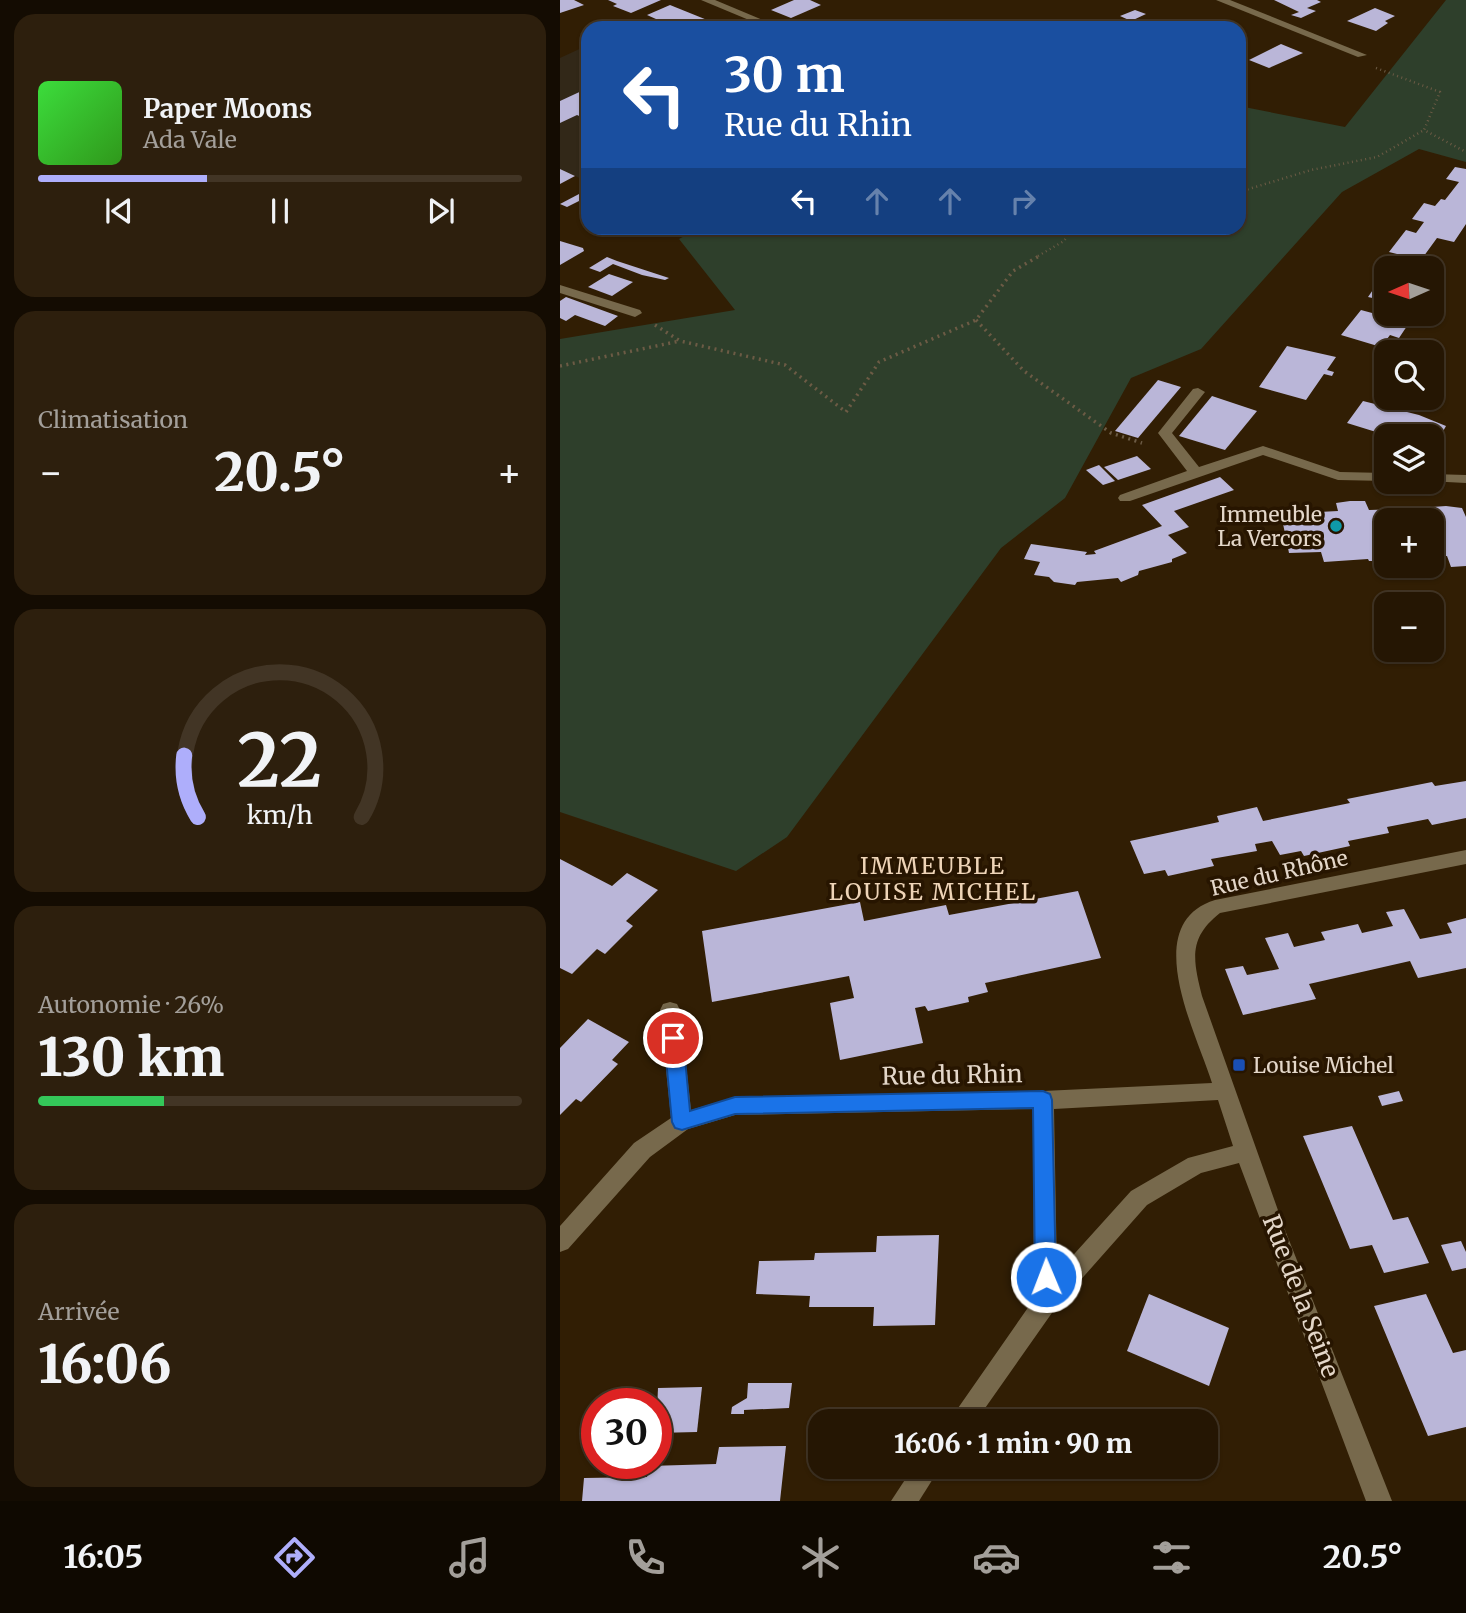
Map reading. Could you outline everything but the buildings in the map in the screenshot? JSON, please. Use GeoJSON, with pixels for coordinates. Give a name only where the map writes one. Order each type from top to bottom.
{"type":"FeatureCollection","features":[{"type":"Feature","properties":{"kind":"street"},"geometry":{"type":"LineString","coordinates":[[706,0],[759,21]]}},
{"type":"Feature","properties":{"kind":"street"},"geometry":{"type":"LineString","coordinates":[[1221,0],[1362,54]]}},
{"type":"Feature","properties":{"kind":"street"},"geometry":{"type":"LineString","coordinates":[[560,289],[635,313]]}},
{"type":"Feature","properties":{"kind":"street"},"geometry":{"type":"LineString","coordinates":[[1196,473],[1165,433],[1198,392]]}},
{"type":"Feature","properties":{"kind":"street"},"geometry":{"type":"LineString","coordinates":[[1125,498],[1263,450],[1338,476],[1374,477]]}},
{"type":"Feature","properties":{"kind":"street"},"geometry":{"type":"LineString","coordinates":[[1444,478],[1466,479]]}},
{"type":"Feature","properties":{"kind":"street","name":"Rue du Rhône"},"geometry":{"type":"LineString","coordinates":[[1224,1091],[1186,972],[1188,933],[1200,917],[1215,907],[1466,857]]}},
{"type":"Feature","properties":{"kind":"street"},"geometry":{"type":"LineString","coordinates":[[670,1010],[682,1122]]}},
{"type":"Feature","properties":{"kind":"street","name":"Rue du Rhin"},"geometry":{"type":"LineString","coordinates":[[560,1242],[642,1150],[682,1122],[735,1106],[1043,1100],[1224,1091]]}},
{"type":"Feature","properties":{"kind":"street","name":"Rue de la Seine"},"geometry":{"type":"LineString","coordinates":[[1224,1091],[1379,1501]]}},
{"type":"Feature","properties":{"kind":"street"},"geometry":{"type":"LineString","coordinates":[[1043,1100],[1046,1302]]}},
{"type":"Feature","properties":{"kind":"street"},"geometry":{"type":"LineString","coordinates":[[970,1409],[1046,1302],[1139,1198],[1196,1165],[1245,1152]]}},
{"type":"Feature","properties":{"kind":"street"},"geometry":{"type":"LineString","coordinates":[[904,1501],[920,1479]]}},
{"type":"Feature","properties":{"kind":"path"},"geometry":{"type":"LineString","coordinates":[[1246,191],[1311,170],[1377,157],[1424,130],[1440,92],[1366,64],[1362,54]]}},
{"type":"Feature","properties":{"kind":"path"},"geometry":{"type":"LineString","coordinates":[[1424,130],[1466,152]]}},
{"type":"Feature","properties":{"kind":"path"},"geometry":{"type":"LineString","coordinates":[[635,313],[680,341],[785,365],[846,412],[879,362],[976,320],[1013,271],[1065,241],[1069,235]]}},
{"type":"Feature","properties":{"kind":"path"},"geometry":{"type":"LineString","coordinates":[[976,320],[1024,371],[1111,433],[1145,444],[1165,433]]}},
{"type":"Feature","properties":{"kind":"path"},"geometry":{"type":"LineString","coordinates":[[560,366],[680,341]]}},
{"type":"Feature","properties":{"kind":"shaded area"},"geometry":{"type":"Polygon","coordinates":[[[581,48],[581,179],[560,169],[560,58],[581,48]]]}},
{"type":"Feature","properties":{"kind":"green space"},"geometry":{"type":"Polygon","coordinates":[[[1446,0],[1466,0],[1466,162],[1419,149],[1342,192],[1201,349],[1131,378],[1065,498],[1001,548],[787,837],[736,871],[560,812],[560,339],[735,310],[679,239],[686,235],[1246,235],[1246,107],[1345,127],[1446,0]]]}},
{"type":"Feature","properties":{"kind":"place","name":"Immeuble La Vercors"},"geometry":{"type":"Point","coordinates":[1336,526]}},
{"type":"Feature","properties":{"kind":"place","name":"Louise Michel"},"geometry":{"type":"Point","coordinates":[1239,1065]}},
{"type":"Feature","properties":{"kind":"district","name":"IMMEUBLE LOUISE MICHEL"},"geometry":{"type":"Point","coordinates":[933,878]}},
{"type":"Feature","properties":{"kind":"route"},"geometry":{"type":"LineString","coordinates":[[673,1038],[682,1122],[735,1106],[1043,1100],[1046,1277]]}}]}
